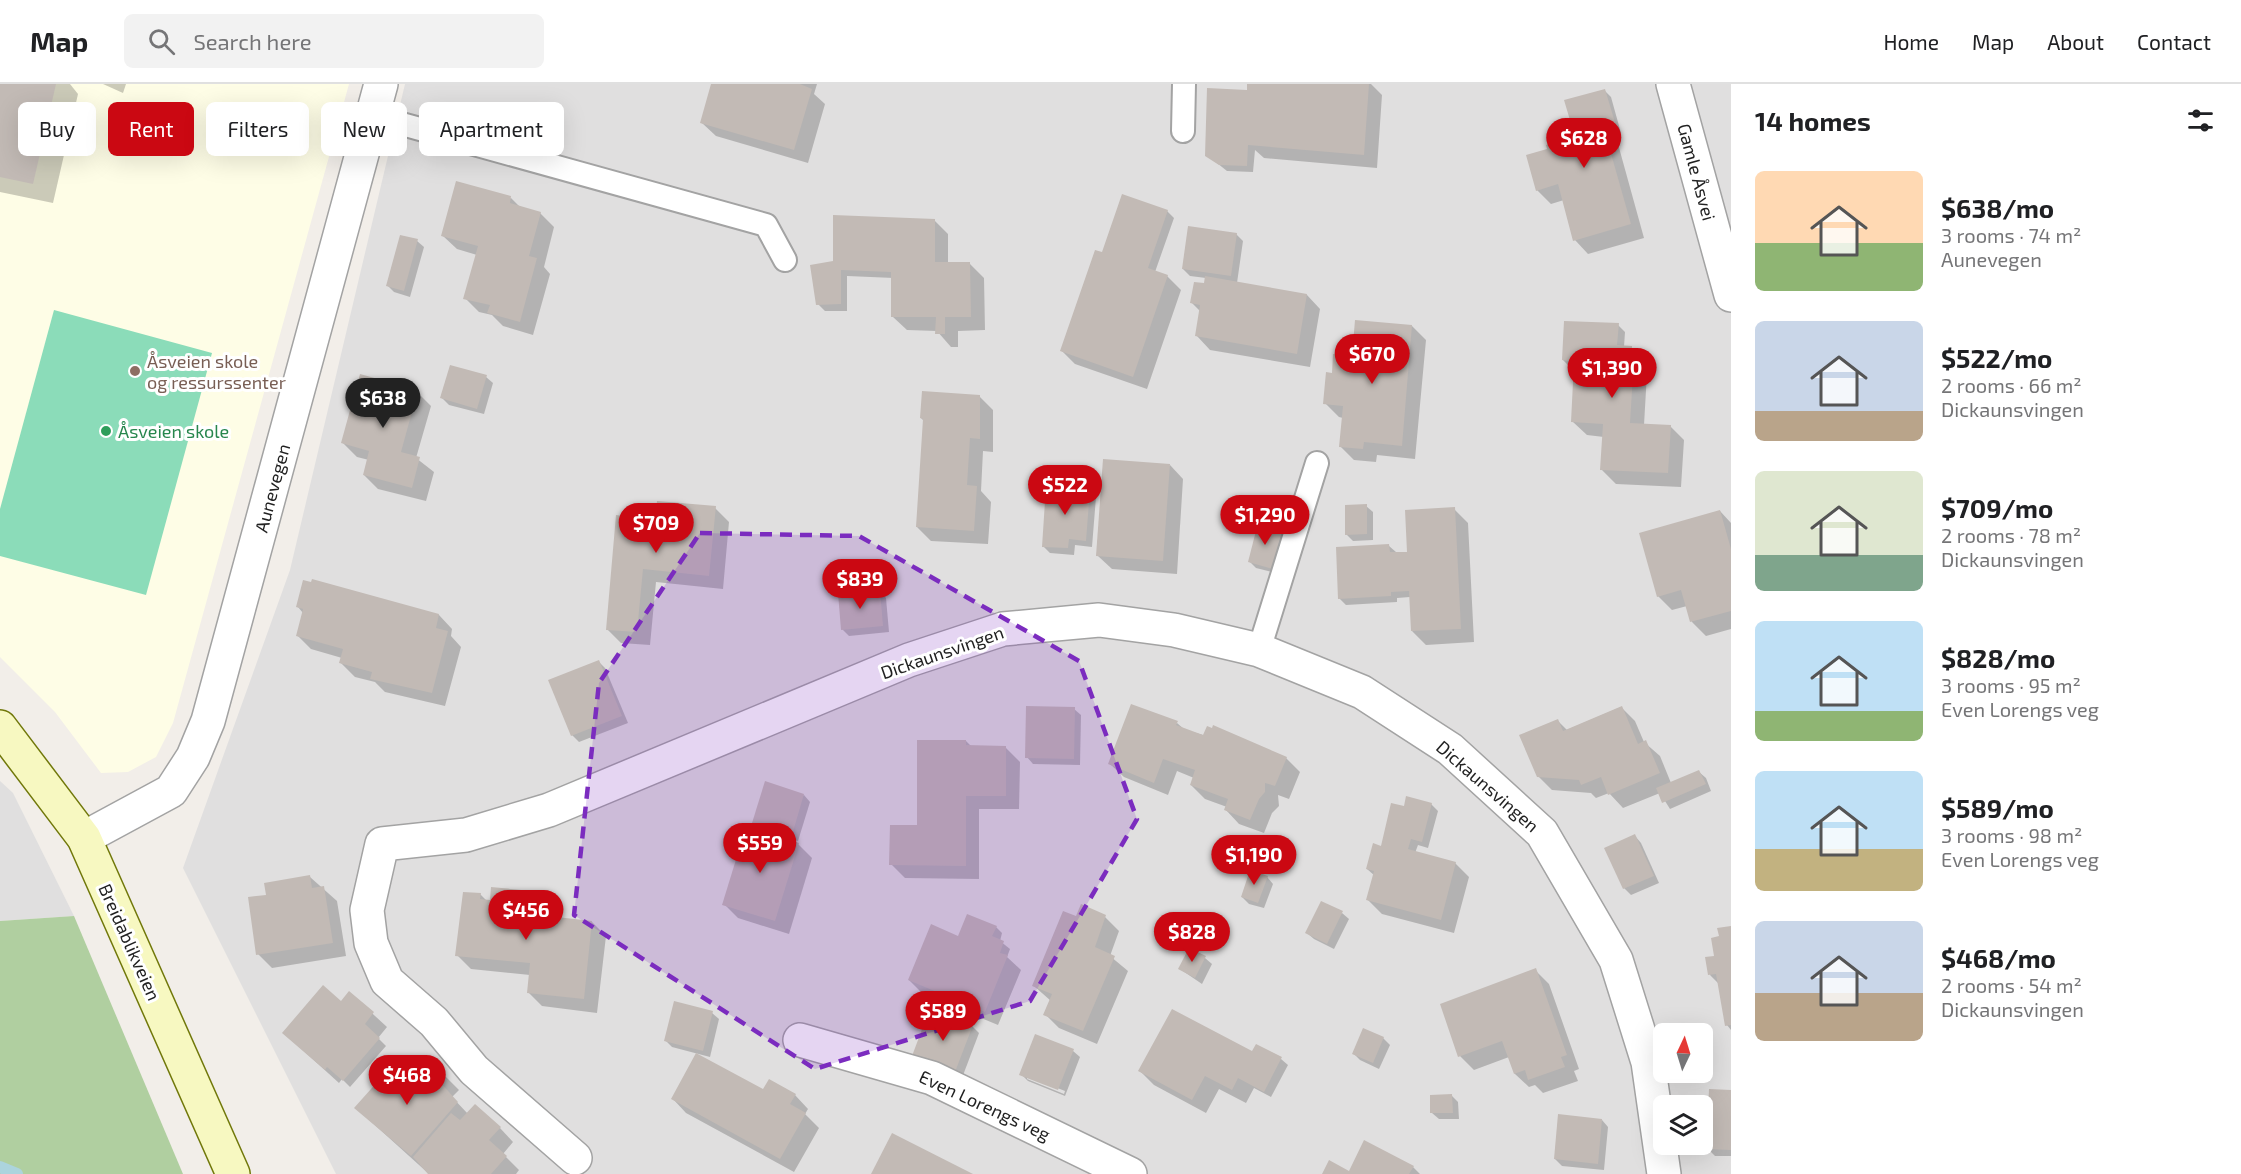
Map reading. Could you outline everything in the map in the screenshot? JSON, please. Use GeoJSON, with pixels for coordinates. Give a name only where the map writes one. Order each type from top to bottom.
{"type":"FeatureCollection","features":[{"type":"Feature","properties":{"kind":"street","name":"Aunevegen"},"geometry":{"type":"LineString","coordinates":[[376,102],[381,84]]}},
{"type":"Feature","properties":{"kind":"street","name":"Gamle Åsvei"},"geometry":{"type":"LineString","coordinates":[[1673,84],[1731,295]]}},
{"type":"Feature","properties":{"kind":"street","name":"Aunevegen"},"geometry":{"type":"LineString","coordinates":[[84,838],[171,790],[193,757],[208,721],[362,156]]}},
{"type":"Feature","properties":{"kind":"street","name":"Dickaunsvingen"},"geometry":{"type":"LineString","coordinates":[[575,1158],[474,1070],[434,1022],[387,981],[371,943],[367,910],[382,844],[465,835],[549,810],[909,660],[1003,629],[1099,620],[1174,630],[1259,650],[1362,692],[1450,749],[1542,833],[1616,960],[1648,1062],[1664,1174]]}},
{"type":"Feature","properties":{"kind":"street","name":"Breidablikveien"},"geometry":{"type":"LineString","coordinates":[[0,727],[84,838],[233,1174]]}},
{"type":"Feature","properties":{"kind":"street","name":"Even Lorengs veg"},"geometry":{"type":"LineString","coordinates":[[800,1040],[932,1078],[1130,1174]]}},
{"type":"Feature","properties":{"kind":"lane"},"geometry":{"type":"LineString","coordinates":[[1183,131],[1184,84]]}},
{"type":"Feature","properties":{"kind":"lane"},"geometry":{"type":"LineString","coordinates":[[407,125],[766,225],[785,260]]}},
{"type":"Feature","properties":{"kind":"lane"},"geometry":{"type":"LineString","coordinates":[[1259,650],[1317,463]]}},
{"type":"Feature","properties":{"kind":"highlighted area"},"geometry":{"type":"Polygon","coordinates":[[[700,533],[859,536],[1079,661],[1137,819],[1030,1001],[815,1069],[574,915],[599,683],[700,533]]]}},
{"type":"Feature","properties":{"kind":"shaded area","name":"Åsveien skole og ressurssenter"},"geometry":{"type":"Polygon","coordinates":[[[0,84],[349,84],[344,102],[321,102],[321,156],[329,156],[173,723],[156,757],[128,772],[101,773],[55,712],[0,657],[0,84]]]}},
{"type":"Feature","properties":{"kind":"shaded area"},"geometry":{"type":"Polygon","coordinates":[[[405,84],[1731,84],[1731,1174],[336,1174],[183,868],[290,570],[388,156],[407,156],[407,102],[401,102],[405,84]]]}},
{"type":"Feature","properties":{"kind":"shaded area"},"geometry":{"type":"Polygon","coordinates":[[[0,781],[13,793],[74,916],[0,921],[0,781]]]}},
{"type":"Feature","properties":{"kind":"green space","name":"Åsveien skole"},"geometry":{"type":"Polygon","coordinates":[[[54,310],[212,353],[146,595],[0,556],[0,509],[54,310]]]}},
{"type":"Feature","properties":{"kind":"green space"},"geometry":{"type":"Polygon","coordinates":[[[74,916],[183,1174],[0,1174],[0,921],[74,916]]]}},
{"type":"Feature","properties":{"kind":"building"},"geometry":{"type":"Polygon","coordinates":[[[0,84],[56,84],[52,102],[18,102],[18,156],[39,156],[33,184],[0,177],[0,84]]]}},
{"type":"Feature","properties":{"kind":"building"},"geometry":{"type":"Polygon","coordinates":[[[711,84],[800,84],[812,89],[794,150],[700,123],[711,84]]]}},
{"type":"Feature","properties":{"kind":"building"},"geometry":{"type":"Polygon","coordinates":[[[1247,84],[1369,84],[1364,155],[1248,145],[1247,166],[1219,165],[1205,156],[1207,88],[1247,90],[1247,84]]]}},
{"type":"Feature","properties":{"kind":"building"},"geometry":{"type":"Polygon","coordinates":[[[1605,89],[1616,126],[1604,129],[1631,224],[1573,241],[1558,184],[1536,191],[1526,155],[1547,149],[1546,145],[1575,137],[1564,100],[1605,89]]]}},
{"type":"Feature","properties":{"kind":"building"},"geometry":{"type":"Polygon","coordinates":[[[456,181],[511,196],[510,203],[541,212],[529,256],[537,258],[520,322],[487,313],[490,305],[463,299],[478,246],[441,236],[456,181]]]}},
{"type":"Feature","properties":{"kind":"building"},"geometry":{"type":"Polygon","coordinates":[[[1122,194],[1168,210],[1148,268],[1168,275],[1133,377],[1060,351],[1095,250],[1102,252],[1122,194]]]}},
{"type":"Feature","properties":{"kind":"building"},"geometry":{"type":"Polygon","coordinates":[[[833,215],[935,219],[935,262],[970,262],[971,317],[945,317],[945,334],[935,334],[936,317],[891,317],[891,272],[841,270],[841,304],[816,305],[810,265],[833,261],[833,215]]]}},
{"type":"Feature","properties":{"kind":"building"},"geometry":{"type":"Polygon","coordinates":[[[1188,226],[1237,233],[1231,276],[1182,269],[1188,226]]]}},
{"type":"Feature","properties":{"kind":"building"},"geometry":{"type":"Polygon","coordinates":[[[400,235],[418,239],[404,291],[386,286],[400,235]]]}},
{"type":"Feature","properties":{"kind":"building"},"geometry":{"type":"Polygon","coordinates":[[[1205,276],[1307,294],[1297,354],[1195,336],[1200,305],[1190,303],[1194,282],[1204,283],[1205,276]]]}},
{"type":"Feature","properties":{"kind":"building"},"geometry":{"type":"Polygon","coordinates":[[[1355,320],[1412,325],[1402,446],[1364,442],[1363,449],[1339,447],[1343,406],[1323,404],[1326,372],[1332,373],[1333,354],[1352,356],[1355,320]]]}},
{"type":"Feature","properties":{"kind":"building"},"geometry":{"type":"Polygon","coordinates":[[[1564,321],[1619,323],[1617,345],[1632,346],[1632,358],[1634,358],[1630,423],[1671,425],[1668,473],[1600,470],[1603,424],[1571,422],[1574,362],[1562,360],[1564,321]]]}},
{"type":"Feature","properties":{"kind":"building"},"geometry":{"type":"Polygon","coordinates":[[[450,365],[487,375],[477,409],[440,398],[450,365]]]}},
{"type":"Feature","properties":{"kind":"building"},"geometry":{"type":"Polygon","coordinates":[[[360,374],[418,390],[401,452],[420,457],[412,488],[363,475],[369,451],[341,443],[360,374]]]}},
{"type":"Feature","properties":{"kind":"building"},"geometry":{"type":"Polygon","coordinates":[[[922,391],[980,395],[980,439],[970,438],[967,485],[977,486],[974,531],[916,527],[923,419],[920,418],[922,391]]]}},
{"type":"Feature","properties":{"kind":"building"},"geometry":{"type":"Polygon","coordinates":[[[1103,459],[1170,464],[1163,561],[1096,556],[1103,459]]]}},
{"type":"Feature","properties":{"kind":"building"},"geometry":{"type":"Polygon","coordinates":[[[1046,486],[1090,489],[1086,541],[1069,539],[1068,548],[1042,547],[1046,486]]]}},
{"type":"Feature","properties":{"kind":"building"},"geometry":{"type":"Polygon","coordinates":[[[657,501],[716,506],[709,576],[643,569],[637,632],[606,630],[616,515],[655,520],[657,501]]]}},
{"type":"Feature","properties":{"kind":"building"},"geometry":{"type":"Polygon","coordinates":[[[1367,504],[1367,534],[1345,535],[1345,505],[1367,504]]]}},
{"type":"Feature","properties":{"kind":"building"},"geometry":{"type":"Polygon","coordinates":[[[1455,507],[1461,629],[1411,631],[1409,591],[1391,592],[1391,596],[1338,599],[1336,547],[1389,544],[1390,552],[1407,552],[1405,510],[1455,507]]]}},
{"type":"Feature","properties":{"kind":"building"},"geometry":{"type":"Polygon","coordinates":[[[1720,510],[1731,549],[1731,611],[1690,622],[1681,590],[1657,597],[1639,533],[1720,510]]]}},
{"type":"Feature","properties":{"kind":"building"},"geometry":{"type":"Polygon","coordinates":[[[1258,523],[1283,530],[1273,569],[1248,562],[1258,523]]]}},
{"type":"Feature","properties":{"kind":"building"},"geometry":{"type":"Polygon","coordinates":[[[312,579],[439,614],[436,628],[448,631],[432,693],[370,679],[372,672],[339,663],[343,649],[296,636],[303,609],[296,607],[303,580],[311,582],[312,579]]]}},
{"type":"Feature","properties":{"kind":"building"},"geometry":{"type":"Polygon","coordinates":[[[880,590],[883,626],[841,630],[838,593],[880,590]]]}},
{"type":"Feature","properties":{"kind":"building"},"geometry":{"type":"Polygon","coordinates":[[[599,660],[622,716],[571,736],[548,680],[599,660]]]}},
{"type":"Feature","properties":{"kind":"building"},"geometry":{"type":"Polygon","coordinates":[[[1131,704],[1178,721],[1176,725],[1203,735],[1207,726],[1212,728],[1213,725],[1287,757],[1275,786],[1265,783],[1265,792],[1259,799],[1250,820],[1224,810],[1228,799],[1190,785],[1195,770],[1163,759],[1154,783],[1108,764],[1131,704]]]}},
{"type":"Feature","properties":{"kind":"building"},"geometry":{"type":"Polygon","coordinates":[[[1026,706],[1075,707],[1074,759],[1025,758],[1026,706]]]}},
{"type":"Feature","properties":{"kind":"building"},"geometry":{"type":"Polygon","coordinates":[[[1622,706],[1638,744],[1646,740],[1660,773],[1608,795],[1601,777],[1581,785],[1579,780],[1537,777],[1519,735],[1558,719],[1563,731],[1622,706]]]}},
{"type":"Feature","properties":{"kind":"building"},"geometry":{"type":"Polygon","coordinates":[[[917,740],[966,740],[966,745],[1006,746],[1006,796],[966,796],[966,866],[889,865],[890,825],[917,825],[917,740]]]}},
{"type":"Feature","properties":{"kind":"building"},"geometry":{"type":"Polygon","coordinates":[[[1699,770],[1706,784],[1662,803],[1656,788],[1699,770]]]}},
{"type":"Feature","properties":{"kind":"building"},"geometry":{"type":"Polygon","coordinates":[[[765,781],[804,794],[792,835],[752,823],[765,781]]]}},
{"type":"Feature","properties":{"kind":"building"},"geometry":{"type":"Polygon","coordinates":[[[1406,796],[1432,803],[1422,842],[1411,839],[1408,849],[1456,862],[1441,920],[1366,900],[1374,871],[1366,869],[1373,843],[1381,846],[1391,803],[1404,806],[1406,796]]]}},
{"type":"Feature","properties":{"kind":"building"},"geometry":{"type":"Polygon","coordinates":[[[746,827],[799,843],[775,921],[722,905],[746,827]]]}},
{"type":"Feature","properties":{"kind":"building"},"geometry":{"type":"Polygon","coordinates":[[[1635,834],[1654,876],[1623,889],[1604,848],[1635,834]]]}},
{"type":"Feature","properties":{"kind":"building"},"geometry":{"type":"Polygon","coordinates":[[[1250,870],[1268,876],[1258,903],[1241,897],[1250,870]]]}},
{"type":"Feature","properties":{"kind":"building"},"geometry":{"type":"Polygon","coordinates":[[[310,875],[312,888],[324,886],[333,943],[256,955],[248,897],[266,895],[264,883],[310,875]]]}},
{"type":"Feature","properties":{"kind":"building"},"geometry":{"type":"Polygon","coordinates":[[[491,887],[532,891],[530,914],[592,921],[584,999],[527,993],[530,963],[455,956],[463,892],[481,893],[480,899],[490,900],[491,887]]]}},
{"type":"Feature","properties":{"kind":"building"},"geometry":{"type":"Polygon","coordinates":[[[1321,901],[1343,911],[1327,944],[1305,933],[1321,901]]]}},
{"type":"Feature","properties":{"kind":"building"},"geometry":{"type":"Polygon","coordinates":[[[1081,904],[1106,915],[1095,947],[1115,956],[1083,1031],[1043,1015],[1052,994],[1032,986],[1063,911],[1076,916],[1081,904]]]}},
{"type":"Feature","properties":{"kind":"building"},"geometry":{"type":"Polygon","coordinates":[[[967,914],[997,926],[992,936],[1004,941],[1000,953],[1008,955],[985,1012],[908,980],[931,924],[958,936],[967,914]]]}},
{"type":"Feature","properties":{"kind":"building"},"geometry":{"type":"Polygon","coordinates":[[[1731,926],[1731,1025],[1725,1026],[1716,974],[1708,975],[1705,957],[1714,956],[1711,938],[1719,936],[1717,928],[1731,926]]]}},
{"type":"Feature","properties":{"kind":"building"},"geometry":{"type":"Polygon","coordinates":[[[1189,948],[1206,956],[1195,978],[1178,969],[1189,948]]]}},
{"type":"Feature","properties":{"kind":"building"},"geometry":{"type":"Polygon","coordinates":[[[1536,968],[1567,1055],[1561,1057],[1565,1067],[1528,1080],[1525,1070],[1514,1074],[1502,1041],[1458,1057],[1440,1004],[1536,968]]]}},
{"type":"Feature","properties":{"kind":"building"},"geometry":{"type":"Polygon","coordinates":[[[323,985],[341,1001],[349,991],[374,1012],[365,1024],[380,1038],[343,1081],[327,1067],[325,1070],[282,1033],[323,985]]]}},
{"type":"Feature","properties":{"kind":"building"},"geometry":{"type":"Polygon","coordinates":[[[674,1001],[713,1011],[703,1051],[664,1041],[674,1001]]]}},
{"type":"Feature","properties":{"kind":"building"},"geometry":{"type":"Polygon","coordinates":[[[1172,1009],[1252,1051],[1256,1044],[1282,1057],[1264,1092],[1238,1078],[1232,1090],[1205,1076],[1192,1100],[1138,1071],[1172,1009]]]}},
{"type":"Feature","properties":{"kind":"building"},"geometry":{"type":"Polygon","coordinates":[[[948,1015],[973,1025],[955,1072],[912,1056],[927,1016],[945,1023],[948,1015]]]}},
{"type":"Feature","properties":{"kind":"building"},"geometry":{"type":"Polygon","coordinates":[[[1363,1028],[1384,1037],[1373,1063],[1352,1054],[1363,1028]]]}},
{"type":"Feature","properties":{"kind":"building"},"geometry":{"type":"Polygon","coordinates":[[[1035,1034],[1074,1049],[1058,1090],[1019,1075],[1035,1034]]]}},
{"type":"Feature","properties":{"kind":"building"},"geometry":{"type":"Polygon","coordinates":[[[696,1053],[763,1089],[769,1079],[796,1094],[790,1104],[806,1113],[780,1159],[671,1099],[696,1053]]]}},
{"type":"Feature","properties":{"kind":"building"},"geometry":{"type":"Polygon","coordinates":[[[396,1061],[415,1078],[424,1068],[432,1075],[438,1068],[446,1075],[440,1082],[458,1102],[411,1156],[354,1108],[396,1061]]]}},
{"type":"Feature","properties":{"kind":"building"},"geometry":{"type":"Polygon","coordinates":[[[1709,1089],[1731,1090],[1731,1150],[1713,1149],[1713,1095],[1709,1095],[1709,1089]]]}},
{"type":"Feature","properties":{"kind":"building"},"geometry":{"type":"Polygon","coordinates":[[[1452,1094],[1453,1113],[1430,1113],[1430,1095],[1452,1094]]]}},
{"type":"Feature","properties":{"kind":"building"},"geometry":{"type":"Polygon","coordinates":[[[475,1104],[501,1127],[489,1140],[507,1156],[491,1174],[428,1174],[413,1157],[451,1113],[460,1120],[475,1104]]]}},
{"type":"Feature","properties":{"kind":"building"},"geometry":{"type":"Polygon","coordinates":[[[1558,1114],[1602,1119],[1598,1164],[1554,1159],[1558,1114]]]}},
{"type":"Feature","properties":{"kind":"building"},"geometry":{"type":"Polygon","coordinates":[[[892,1133],[973,1174],[871,1174],[892,1133]]]}},
{"type":"Feature","properties":{"kind":"building"},"geometry":{"type":"Polygon","coordinates":[[[1364,1140],[1414,1166],[1409,1174],[1322,1174],[1329,1160],[1349,1171],[1364,1140]]]}},
{"type":"Feature","properties":{"kind":"waterway"},"geometry":{"type":"LineString","coordinates":[[0,1167],[17,1174]]}},
{"type":"Feature","properties":{"kind":"place","name":"Åsveien skole og ressurssenter"},"geometry":{"type":"Point","coordinates":[135,371]}},
{"type":"Feature","properties":{"kind":"place","name":"Åsveien skole"},"geometry":{"type":"Point","coordinates":[106,431]}}]}
